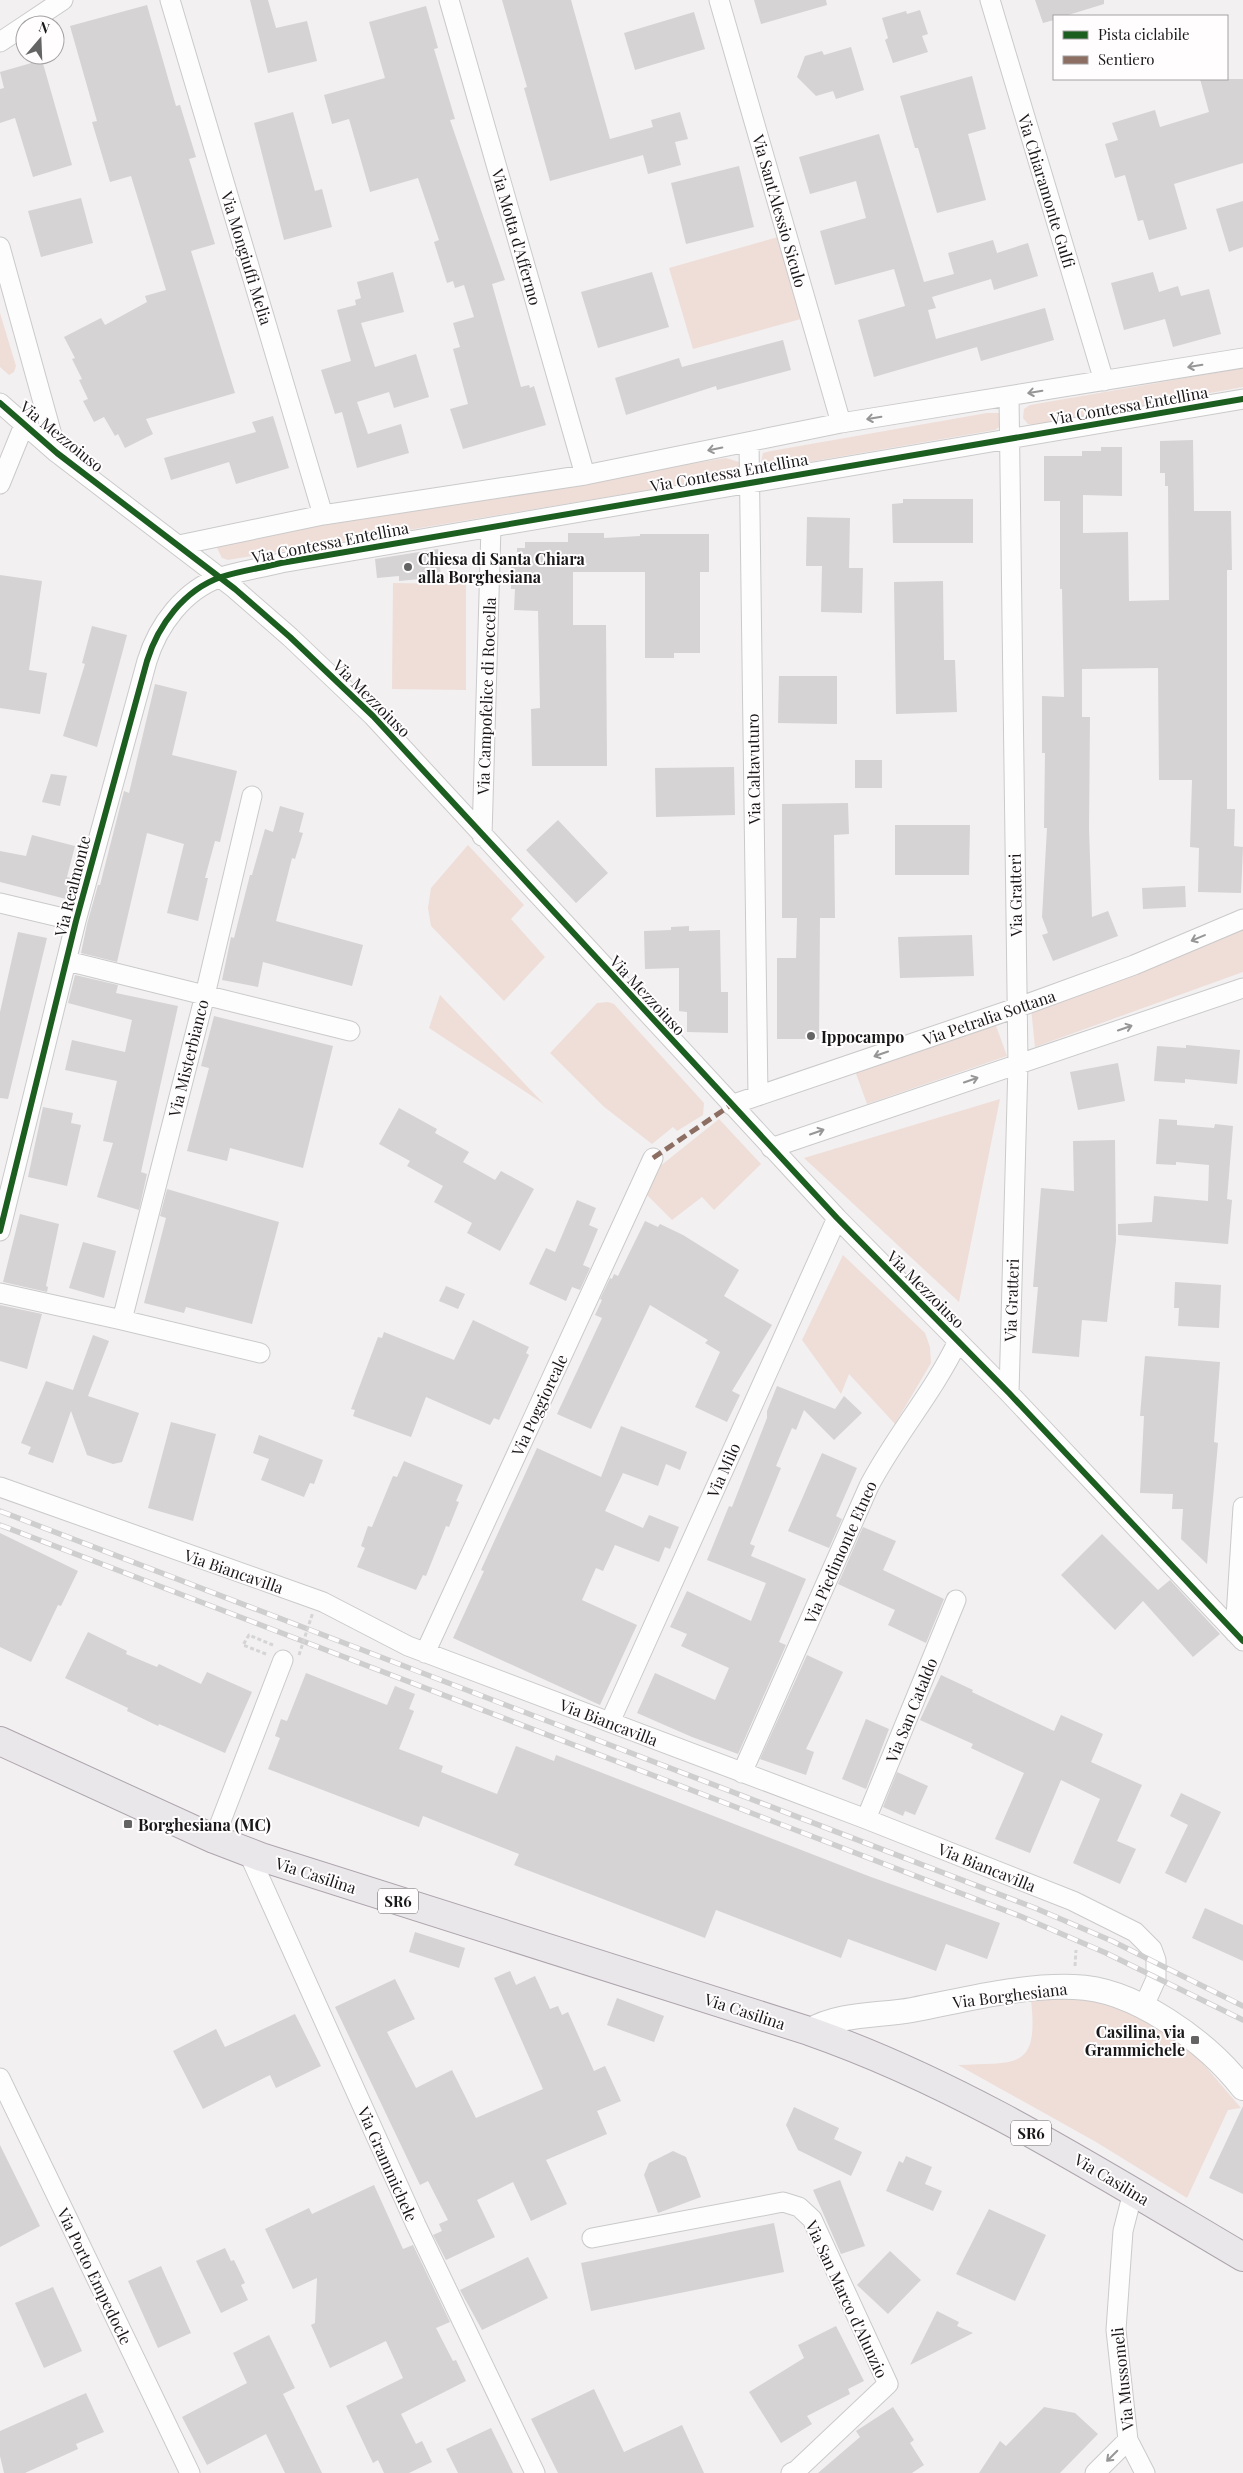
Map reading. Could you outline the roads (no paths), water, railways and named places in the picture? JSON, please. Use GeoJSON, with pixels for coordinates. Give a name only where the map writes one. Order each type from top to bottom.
{"type":"FeatureCollection","features":[{"type":"Feature","properties":{"kind":"main road","name":"Via Casilina"},"geometry":{"type":"LineString","coordinates":[[0,1741],[214,1839],[248,1852],[808,2031],[880,2058],[976,2102],[1077,2158],[1243,2257]]}},
{"type":"Feature","properties":{"kind":"street"},"geometry":{"type":"LineString","coordinates":[[0,42],[63,0]]}},
{"type":"Feature","properties":{"kind":"street","name":"Via Mongiuffi Melia"},"geometry":{"type":"LineString","coordinates":[[170,0],[323,515]]}},
{"type":"Feature","properties":{"kind":"street","name":"Via Motta d'Affermo"},"geometry":{"type":"LineString","coordinates":[[448,0],[585,475]]}},
{"type":"Feature","properties":{"kind":"street","name":"Via Sant'Alessio Siculo"},"geometry":{"type":"LineString","coordinates":[[719,0],[841,423]]}},
{"type":"Feature","properties":{"kind":"street","name":"Via Chiaramonte Gulfi"},"geometry":{"type":"LineString","coordinates":[[990,0],[1104,381]]}},
{"type":"Feature","properties":{"kind":"street"},"geometry":{"type":"LineString","coordinates":[[0,247],[57,453]]}},
{"type":"Feature","properties":{"kind":"street","name":"Via Contessa Entellina"},"geometry":{"type":"LineString","coordinates":[[180,545],[323,515],[585,475],[841,423],[1243,358]]}},
{"type":"Feature","properties":{"kind":"street","name":"Via Gratteri"},"geometry":{"type":"LineString","coordinates":[[1009,396],[1018,1064],[1009,1393]]}},
{"type":"Feature","properties":{"kind":"street","name":"Via Contessa Entellina"},"geometry":{"type":"LineString","coordinates":[[221,577],[281,563],[1243,399]]}},
{"type":"Feature","properties":{"kind":"street","name":"Via Mezzoiuso"},"geometry":{"type":"LineString","coordinates":[[0,403],[57,453],[221,577],[290,637],[367,710],[731,1106],[837,1218],[1009,1393],[1239,1637]]}},
{"type":"Feature","properties":{"kind":"street"},"geometry":{"type":"LineString","coordinates":[[0,484],[24,425]]}},
{"type":"Feature","properties":{"kind":"street","name":"Via Caltavuturo"},"geometry":{"type":"LineString","coordinates":[[749,442],[748,483],[758,1096]]}},
{"type":"Feature","properties":{"kind":"street","name":"Via Campofelice di Roccella"},"geometry":{"type":"LineString","coordinates":[[482,836],[490,527]]}},
{"type":"Feature","properties":{"kind":"street","name":"Via Realmonte"},"geometry":{"type":"LineString","coordinates":[[0,1231],[76,922],[150,652],[159,632],[181,603],[202,585],[221,577]]}},
{"type":"Feature","properties":{"kind":"street","name":"Via Misterbianco"},"geometry":{"type":"LineString","coordinates":[[122,1320],[205,995],[252,796]]}},
{"type":"Feature","properties":{"kind":"street"},"geometry":{"type":"LineString","coordinates":[[0,903],[76,922]]}},
{"type":"Feature","properties":{"kind":"street","name":"Via Petralia Sottana"},"geometry":{"type":"LineString","coordinates":[[731,1106],[1016,1008],[1134,965],[1243,919]]}},
{"type":"Feature","properties":{"kind":"street"},"geometry":{"type":"LineString","coordinates":[[67,961],[350,1031]]}},
{"type":"Feature","properties":{"kind":"street"},"geometry":{"type":"LineString","coordinates":[[771,1148],[1243,988]]}},
{"type":"Feature","properties":{"kind":"street","name":"Via Poggioreale"},"geometry":{"type":"LineString","coordinates":[[425,1653],[653,1158]]}},
{"type":"Feature","properties":{"kind":"street","name":"Via Milo"},"geometry":{"type":"LineString","coordinates":[[610,1722],[837,1218]]}},
{"type":"Feature","properties":{"kind":"street"},"geometry":{"type":"LineString","coordinates":[[0,1293],[260,1353]]}},
{"type":"Feature","properties":{"kind":"street","name":"Via Piedimonte Etneo"},"geometry":{"type":"LineString","coordinates":[[742,1773],[869,1486],[883,1460],[937,1381],[958,1341]]}},
{"type":"Feature","properties":{"kind":"street","name":"Via Biancavilla"},"geometry":{"type":"LineString","coordinates":[[0,1487],[323,1602],[391,1639],[425,1653],[866,1819],[1035,1885],[1135,1932],[1152,1949],[1157,1971],[1154,1986],[1144,2008]]}},
{"type":"Feature","properties":{"kind":"street"},"geometry":{"type":"LineString","coordinates":[[1239,1637],[1243,1507]]}},
{"type":"Feature","properties":{"kind":"street","name":"Via San Cataldo"},"geometry":{"type":"LineString","coordinates":[[866,1819],[956,1600]]}},
{"type":"Feature","properties":{"kind":"street"},"geometry":{"type":"LineString","coordinates":[[214,1839],[291,1658]]}},
{"type":"Feature","properties":{"kind":"street","name":"Via Grammichele"},"geometry":{"type":"LineString","coordinates":[[248,1852],[416,2225],[535,2473]]}},
{"type":"Feature","properties":{"kind":"street","name":"Via Borghesiana"},"geometry":{"type":"LineString","coordinates":[[808,2031],[834,2020],[1058,1987],[1081,1987],[1104,1992],[1144,2008],[1196,2040],[1218,2060],[1243,2088]]}},
{"type":"Feature","properties":{"kind":"street","name":"Via Porto Empedocle"},"geometry":{"type":"LineString","coordinates":[[0,2078],[190,2473]]}},
{"type":"Feature","properties":{"kind":"street","name":"Via Mussomeli"},"geometry":{"type":"LineString","coordinates":[[1133,2192],[1123,2231],[1116,2330],[1128,2440],[1145,2473]]}},
{"type":"Feature","properties":{"kind":"street","name":"Via San Marco d'Alunzio"},"geometry":{"type":"LineString","coordinates":[[592,2238],[783,2202],[800,2207],[812,2219],[888,2384],[797,2470],[790,2473]]}},
{"type":"Feature","properties":{"kind":"street"},"geometry":{"type":"LineString","coordinates":[[1095,2473],[1128,2440]]}},
{"type":"Feature","properties":{"kind":"railway"},"geometry":{"type":"LineString","coordinates":[[0,1511],[1035,1908],[1112,1941],[1243,2006]]}},
{"type":"Feature","properties":{"kind":"railway"},"geometry":{"type":"LineString","coordinates":[[0,1525],[1020,1916],[1106,1953],[1243,2020]]}},
{"type":"Feature","properties":{"kind":"place","name":"Chiesa di Santa Chiara alla Borghesiana"},"geometry":{"type":"Point","coordinates":[408,567]}},
{"type":"Feature","properties":{"kind":"place","name":"Ippocampo"},"geometry":{"type":"Point","coordinates":[811,1036]}},
{"type":"Feature","properties":{"kind":"place","name":"Borghesiana (MC)"},"geometry":{"type":"Point","coordinates":[128,1824]}},
{"type":"Feature","properties":{"kind":"place","name":"Casilina, via Grammichele"},"geometry":{"type":"Point","coordinates":[1195,2040]}}]}
